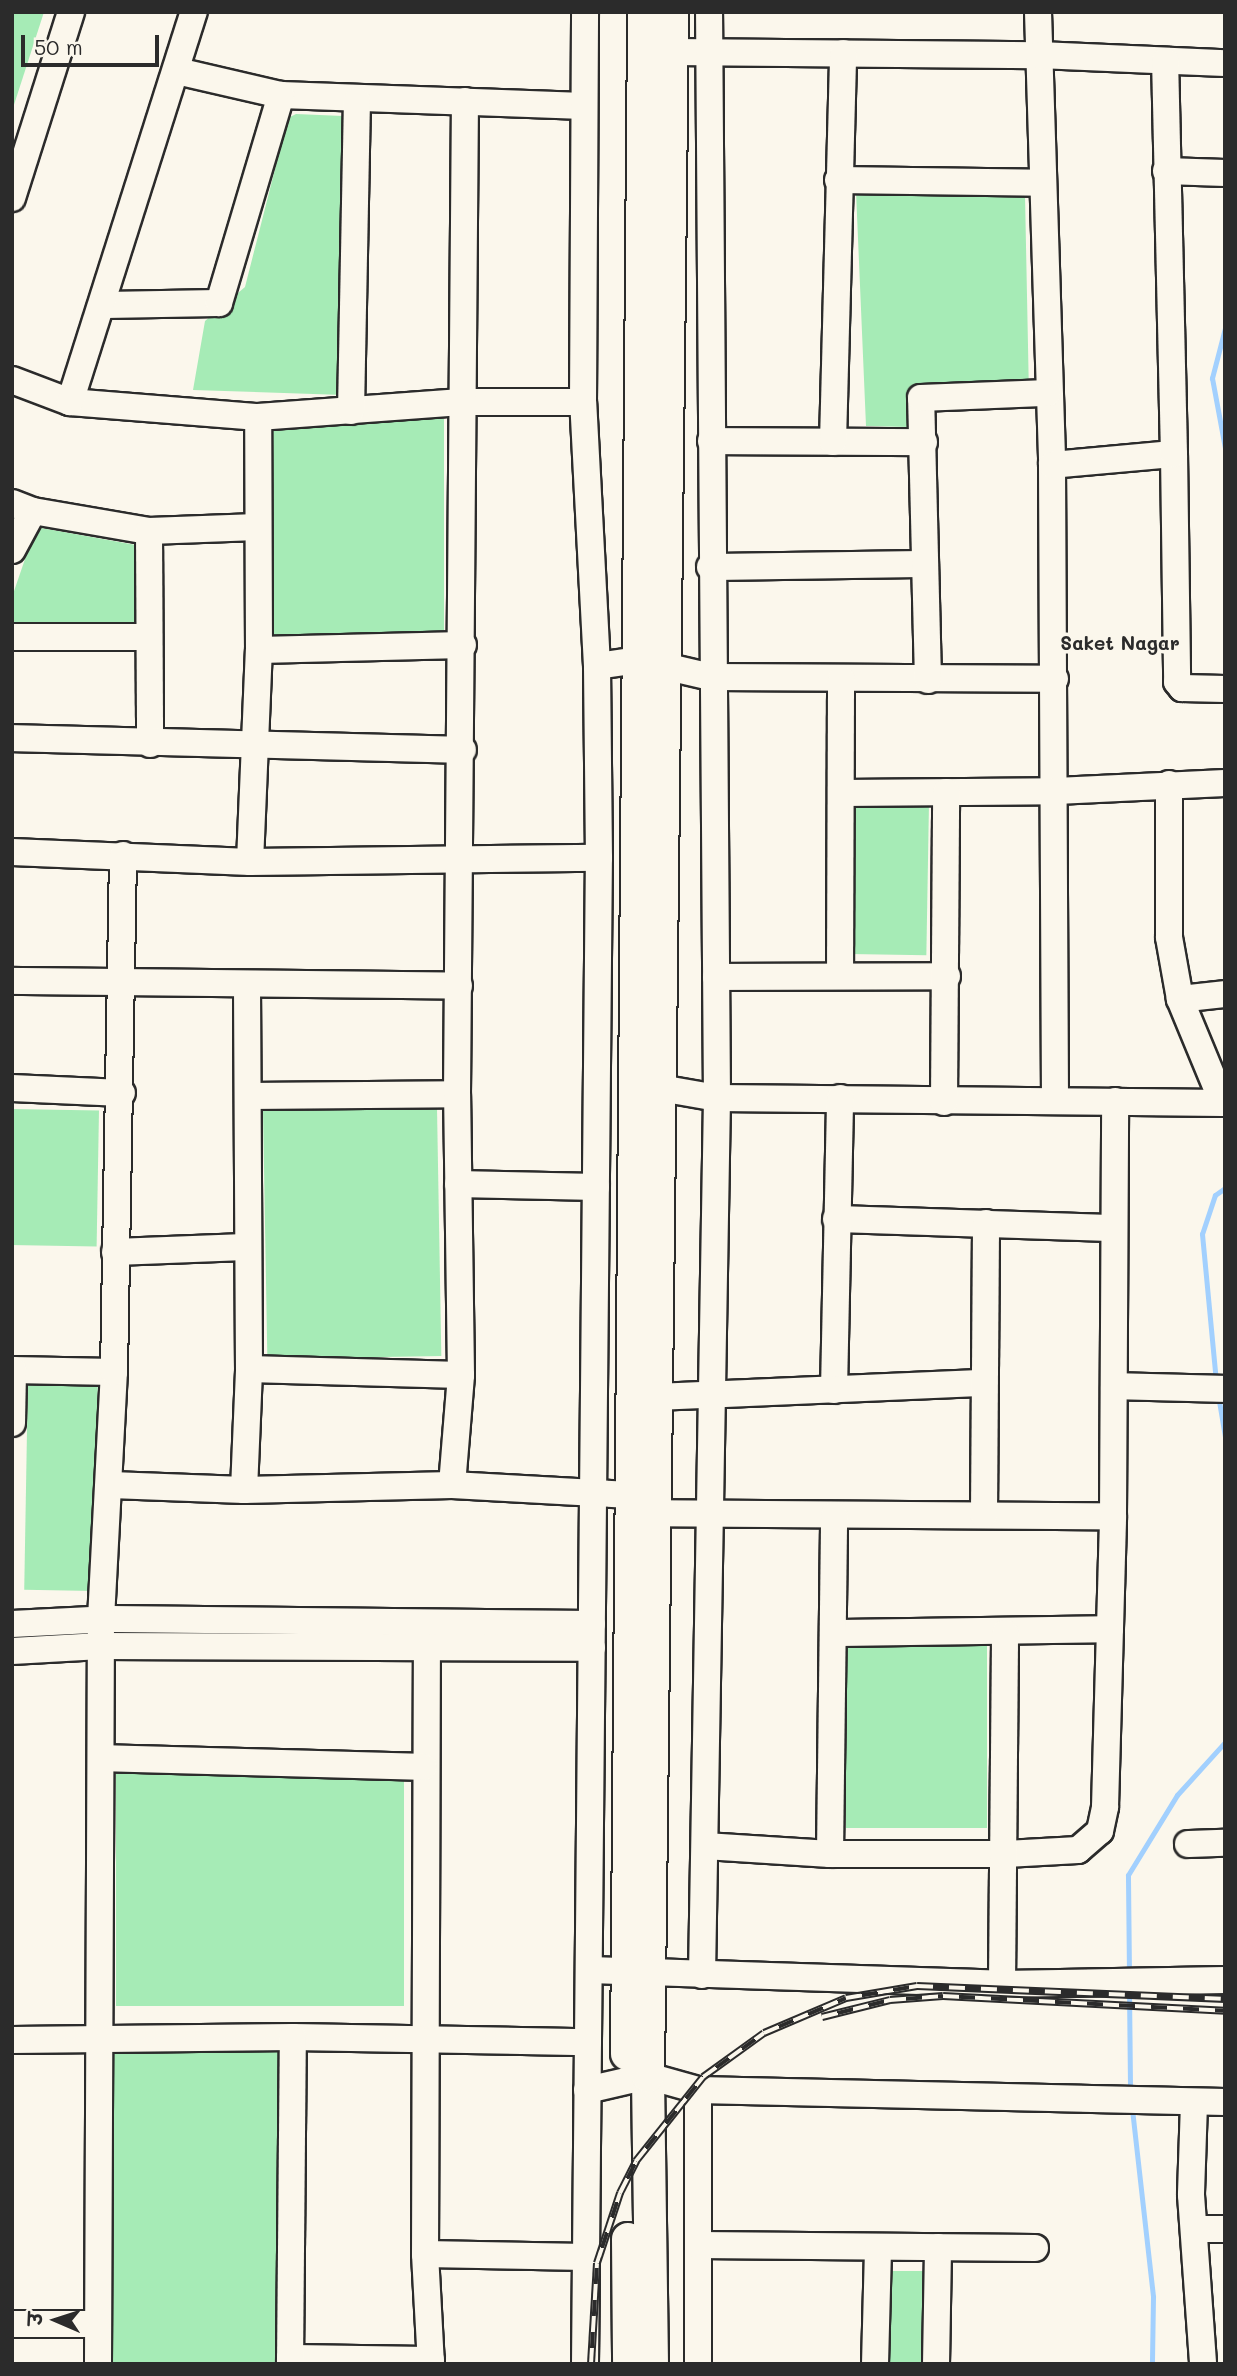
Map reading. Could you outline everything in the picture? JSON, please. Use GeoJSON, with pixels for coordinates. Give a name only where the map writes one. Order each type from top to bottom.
{"type":"FeatureCollection","features":[{"type":"Feature","properties":{"kind":"main road"},"geometry":{"type":"LineString","coordinates":[[644,12],[652,664]]}},
{"type":"Feature","properties":{"kind":"main road"},"geometry":{"type":"LineString","coordinates":[[652,2364],[638,2077],[639,1507],[652,664],[673,52],[672,12]]}},
{"type":"Feature","properties":{"kind":"main road"},"geometry":{"type":"LineString","coordinates":[[639,1507],[657,1397],[647,1090]]}},
{"type":"Feature","properties":{"kind":"main road"},"geometry":{"type":"LineString","coordinates":[[629,2364],[638,2077]]}},
{"type":"Feature","properties":{"kind":"street"},"geometry":{"type":"LineString","coordinates":[[12,198],[71,12]]}},
{"type":"Feature","properties":{"kind":"street"},"geometry":{"type":"LineString","coordinates":[[69,402],[104,305],[194,12]]}},
{"type":"Feature","properties":{"kind":"street"},"geometry":{"type":"LineString","coordinates":[[585,12],[583,402],[597,666],[598,858],[598,1109],[590,1493],[592,1636],[585,2364]]}},
{"type":"Feature","properties":{"kind":"street"},"geometry":{"type":"LineString","coordinates":[[702,1975],[717,1098],[710,567],[709,12]]}},
{"type":"Feature","properties":{"kind":"street"},"geometry":{"type":"LineString","coordinates":[[1038,12],[1052,465],[1056,791],[1055,1101]]}},
{"type":"Feature","properties":{"kind":"street"},"geometry":{"type":"LineString","coordinates":[[673,52],[1039,55],[1225,63]]}},
{"type":"Feature","properties":{"kind":"street"},"geometry":{"type":"LineString","coordinates":[[833,442],[843,53]]}},
{"type":"Feature","properties":{"kind":"street"},"geometry":{"type":"LineString","coordinates":[[1165,61],[1177,682],[1182,688],[1225,689]]}},
{"type":"Feature","properties":{"kind":"street"},"geometry":{"type":"LineString","coordinates":[[177,71],[281,95],[357,101],[584,106]]}},
{"type":"Feature","properties":{"kind":"street"},"geometry":{"type":"LineString","coordinates":[[104,305],[219,303],[281,95]]}},
{"type":"Feature","properties":{"kind":"street"},"geometry":{"type":"LineString","coordinates":[[351,411],[357,101]]}},
{"type":"Feature","properties":{"kind":"street"},"geometry":{"type":"LineString","coordinates":[[452,1485],[461,1376],[457,1094],[459,858],[463,750],[461,402],[465,102]]}},
{"type":"Feature","properties":{"kind":"street"},"geometry":{"type":"LineString","coordinates":[[1166,171],[1225,173]]}},
{"type":"Feature","properties":{"kind":"street"},"geometry":{"type":"LineString","coordinates":[[838,180],[1042,183]]}},
{"type":"Feature","properties":{"kind":"street"},"geometry":{"type":"LineString","coordinates":[[12,380],[69,402],[258,417],[461,402],[583,402]]}},
{"type":"Feature","properties":{"kind":"street"},"geometry":{"type":"LineString","coordinates":[[928,680],[925,442],[921,398],[937,388],[1048,393]]}},
{"type":"Feature","properties":{"kind":"street"},"geometry":{"type":"LineString","coordinates":[[250,862],[259,650],[258,417]]}},
{"type":"Feature","properties":{"kind":"street"},"geometry":{"type":"LineString","coordinates":[[711,441],[925,442]]}},
{"type":"Feature","properties":{"kind":"street"},"geometry":{"type":"LineString","coordinates":[[1052,465],[1174,454]]}},
{"type":"Feature","properties":{"kind":"street"},"geometry":{"type":"LineString","coordinates":[[12,550],[23,507],[149,531],[257,527]]}},
{"type":"Feature","properties":{"kind":"street"},"geometry":{"type":"LineString","coordinates":[[149,531],[150,744]]}},
{"type":"Feature","properties":{"kind":"street"},"geometry":{"type":"LineString","coordinates":[[710,567],[925,564]]}},
{"type":"Feature","properties":{"kind":"street"},"geometry":{"type":"LineString","coordinates":[[12,637],[149,637]]}},
{"type":"Feature","properties":{"kind":"street"},"geometry":{"type":"LineString","coordinates":[[259,650],[463,645]]}},
{"type":"Feature","properties":{"kind":"street"},"geometry":{"type":"LineString","coordinates":[[597,666],[652,664],[711,677],[1055,679]]}},
{"type":"Feature","properties":{"kind":"street"},"geometry":{"type":"LineString","coordinates":[[840,976],[841,679]]}},
{"type":"Feature","properties":{"kind":"street"},"geometry":{"type":"LineString","coordinates":[[12,738],[150,744],[463,750]]}},
{"type":"Feature","properties":{"kind":"street"},"geometry":{"type":"LineString","coordinates":[[842,793],[1056,791],[1225,783]]}},
{"type":"Feature","properties":{"kind":"street"},"geometry":{"type":"LineString","coordinates":[[598,1109],[647,1090],[717,1098],[1223,1104],[1180,999],[1169,937],[1169,784]]}},
{"type":"Feature","properties":{"kind":"street"},"geometry":{"type":"LineString","coordinates":[[944,1102],[947,976],[946,792]]}},
{"type":"Feature","properties":{"kind":"street"},"geometry":{"type":"LineString","coordinates":[[12,852],[250,862],[598,858]]}},
{"type":"Feature","properties":{"kind":"street"},"geometry":{"type":"LineString","coordinates":[[98,2364],[101,1619],[111,1485],[121,1093],[118,985],[123,855]]}},
{"type":"Feature","properties":{"kind":"street"},"geometry":{"type":"LineString","coordinates":[[716,977],[947,976]]}},
{"type":"Feature","properties":{"kind":"street"},"geometry":{"type":"LineString","coordinates":[[12,981],[118,985],[459,986]]}},
{"type":"Feature","properties":{"kind":"street"},"geometry":{"type":"LineString","coordinates":[[244,1490],[249,1369],[245,1247],[247,986]]}},
{"type":"Feature","properties":{"kind":"street"},"geometry":{"type":"LineString","coordinates":[[1180,999],[1225,994]]}},
{"type":"Feature","properties":{"kind":"street"},"geometry":{"type":"LineString","coordinates":[[12,1088],[121,1093]]}},
{"type":"Feature","properties":{"kind":"street"},"geometry":{"type":"LineString","coordinates":[[248,1096],[457,1094]]}},
{"type":"Feature","properties":{"kind":"street"},"geometry":{"type":"LineString","coordinates":[[834,1390],[840,1098]]}},
{"type":"Feature","properties":{"kind":"street"},"geometry":{"type":"LineString","coordinates":[[705,1846],[830,1854],[1006,1854],[1078,1850],[1100,1831],[1105,1807],[1113,1516],[1112,1228],[1115,1101]]}},
{"type":"Feature","properties":{"kind":"street"},"geometry":{"type":"LineString","coordinates":[[458,1184],[596,1187]]}},
{"type":"Feature","properties":{"kind":"street"},"geometry":{"type":"LineString","coordinates":[[836,1219],[1112,1228]]}},
{"type":"Feature","properties":{"kind":"street"},"geometry":{"type":"LineString","coordinates":[[984,1515],[986,1223]]}},
{"type":"Feature","properties":{"kind":"street"},"geometry":{"type":"LineString","coordinates":[[115,1252],[245,1247]]}},
{"type":"Feature","properties":{"kind":"street"},"geometry":{"type":"LineString","coordinates":[[249,1369],[461,1376]]}},
{"type":"Feature","properties":{"kind":"street"},"geometry":{"type":"LineString","coordinates":[[12,1423],[12,1370],[114,1372]]}},
{"type":"Feature","properties":{"kind":"street"},"geometry":{"type":"LineString","coordinates":[[657,1397],[984,1383]]}},
{"type":"Feature","properties":{"kind":"street"},"geometry":{"type":"LineString","coordinates":[[1114,1387],[1225,1389]]}},
{"type":"Feature","properties":{"kind":"street"},"geometry":{"type":"LineString","coordinates":[[111,1485],[244,1490],[452,1485],[590,1493],[639,1507],[708,1514],[1113,1516]]}},
{"type":"Feature","properties":{"kind":"street"},"geometry":{"type":"LineString","coordinates":[[830,1854],[835,1633],[834,1515]]}},
{"type":"Feature","properties":{"kind":"street"},"geometry":{"type":"LineString","coordinates":[[12,1624],[101,1619],[426,1635]]}},
{"type":"Feature","properties":{"kind":"street"},"geometry":{"type":"LineString","coordinates":[[835,1633],[1005,1633],[1110,1629]]}},
{"type":"Feature","properties":{"kind":"street"},"geometry":{"type":"LineString","coordinates":[[1002,1984],[1006,1854],[1005,1633]]}},
{"type":"Feature","properties":{"kind":"street"},"geometry":{"type":"LineString","coordinates":[[12,1651],[426,1635],[592,1636]]}},
{"type":"Feature","properties":{"kind":"street"},"geometry":{"type":"LineString","coordinates":[[293,2038],[290,2361],[431,2362],[425,2254],[426,1635]]}},
{"type":"Feature","properties":{"kind":"street"},"geometry":{"type":"LineString","coordinates":[[102,1758],[424,1767]]}},
{"type":"Feature","properties":{"kind":"street"},"geometry":{"type":"LineString","coordinates":[[1188,1844],[1225,1843]]}},
{"type":"Feature","properties":{"kind":"street"},"geometry":{"type":"LineString","coordinates":[[590,1970],[1002,1984],[1155,1979],[1225,1980]]}},
{"type":"Feature","properties":{"kind":"street"},"geometry":{"type":"LineString","coordinates":[[12,2040],[100,2042],[424,2038],[588,2042]]}},
{"type":"Feature","properties":{"kind":"street"},"geometry":{"type":"LineString","coordinates":[[587,2090],[638,2077],[698,2090],[1112,2103],[1225,2102]]}},
{"type":"Feature","properties":{"kind":"street"},"geometry":{"type":"LineString","coordinates":[[698,2090],[698,2364]]}},
{"type":"Feature","properties":{"kind":"street"},"geometry":{"type":"LineString","coordinates":[[1194,2103],[1191,2195],[1196,2229],[1203,2364]]}},
{"type":"Feature","properties":{"kind":"street"},"geometry":{"type":"LineString","coordinates":[[1196,2229],[1225,2229]]}},
{"type":"Feature","properties":{"kind":"street"},"geometry":{"type":"LineString","coordinates":[[698,2245],[1035,2248]]}},
{"type":"Feature","properties":{"kind":"street"},"geometry":{"type":"LineString","coordinates":[[875,2364],[878,2247]]}},
{"type":"Feature","properties":{"kind":"street"},"geometry":{"type":"LineString","coordinates":[[936,2364],[938,2247]]}},
{"type":"Feature","properties":{"kind":"street"},"geometry":{"type":"LineString","coordinates":[[425,2254],[586,2257]]}},
{"type":"Feature","properties":{"kind":"street"},"geometry":{"type":"LineString","coordinates":[[12,2324],[98,2324]]}},
{"type":"Feature","properties":{"kind":"green space"},"geometry":{"type":"Polygon","coordinates":[[[12,12],[44,12],[12,111],[12,12]]]}},
{"type":"Feature","properties":{"kind":"green space"},"geometry":{"type":"Polygon","coordinates":[[[296,114],[343,116],[343,395],[193,390],[205,321],[245,287],[288,118],[296,114]]]}},
{"type":"Feature","properties":{"kind":"green space"},"geometry":{"type":"Polygon","coordinates":[[[856,192],[1025,195],[1029,396],[933,402],[908,427],[866,426],[856,192]]]}},
{"type":"Feature","properties":{"kind":"green space"},"geometry":{"type":"Polygon","coordinates":[[[271,419],[444,419],[444,635],[271,635],[271,419]]]}},
{"type":"Feature","properties":{"kind":"green space"},"geometry":{"type":"Polygon","coordinates":[[[36,527],[136,545],[136,627],[12,626],[12,597],[36,527]]]}},
{"type":"Feature","properties":{"kind":"green space"},"geometry":{"type":"Polygon","coordinates":[[[852,802],[929,803],[926,955],[849,954],[852,802]]]}},
{"type":"Feature","properties":{"kind":"green space"},"geometry":{"type":"Polygon","coordinates":[[[437,1108],[441,1356],[267,1359],[263,1111],[437,1108]]]}},
{"type":"Feature","properties":{"kind":"green space"},"geometry":{"type":"Polygon","coordinates":[[[12,1109],[99,1111],[97,1246],[12,1245],[12,1109]]]}},
{"type":"Feature","properties":{"kind":"green space"},"geometry":{"type":"Polygon","coordinates":[[[28,1373],[98,1374],[94,1591],[24,1590],[28,1373]]]}},
{"type":"Feature","properties":{"kind":"green space"},"geometry":{"type":"Polygon","coordinates":[[[846,1641],[987,1641],[987,1828],[846,1828],[846,1641]]]}},
{"type":"Feature","properties":{"kind":"green space"},"geometry":{"type":"Polygon","coordinates":[[[116,1774],[404,1774],[404,2006],[116,2006],[116,1774]]]}},
{"type":"Feature","properties":{"kind":"green space"},"geometry":{"type":"Polygon","coordinates":[[[109,2043],[282,2043],[282,2364],[109,2364],[109,2043]]]}},
{"type":"Feature","properties":{"kind":"green space"},"geometry":{"type":"Polygon","coordinates":[[[886,2271],[928,2271],[928,2364],[886,2364],[886,2271]]]}},
{"type":"Feature","properties":{"kind":"waterway"},"geometry":{"type":"LineString","coordinates":[[1225,328],[1212,378],[1225,448]]}},
{"type":"Feature","properties":{"kind":"waterway"},"geometry":{"type":"LineString","coordinates":[[1216,1382],[1202,1234],[1215,1195],[1225,1188]]}},
{"type":"Feature","properties":{"kind":"waterway"},"geometry":{"type":"LineString","coordinates":[[1218,1395],[1225,1437]]}},
{"type":"Feature","properties":{"kind":"waterway"},"geometry":{"type":"LineString","coordinates":[[1129,1974],[1128,1875],[1177,1795],[1225,1742]]}},
{"type":"Feature","properties":{"kind":"waterway"},"geometry":{"type":"LineString","coordinates":[[1129,1990],[1130,2092]]}},
{"type":"Feature","properties":{"kind":"waterway"},"geometry":{"type":"LineString","coordinates":[[1132,2109],[1153,2297],[1152,2364]]}},
{"type":"Feature","properties":{"kind":"railway"},"geometry":{"type":"LineString","coordinates":[[591,2364],[597,2263],[620,2193],[636,2161],[703,2077],[764,2033],[846,1998],[917,1986],[1225,1999]]}},
{"type":"Feature","properties":{"kind":"railway"},"geometry":{"type":"LineString","coordinates":[[822,2017],[890,2000],[943,1996],[1225,2011]]}},
{"type":"Feature","properties":{"kind":"district","name":"Saket Nagar"},"geometry":{"type":"Point","coordinates":[1120,643]}}]}
